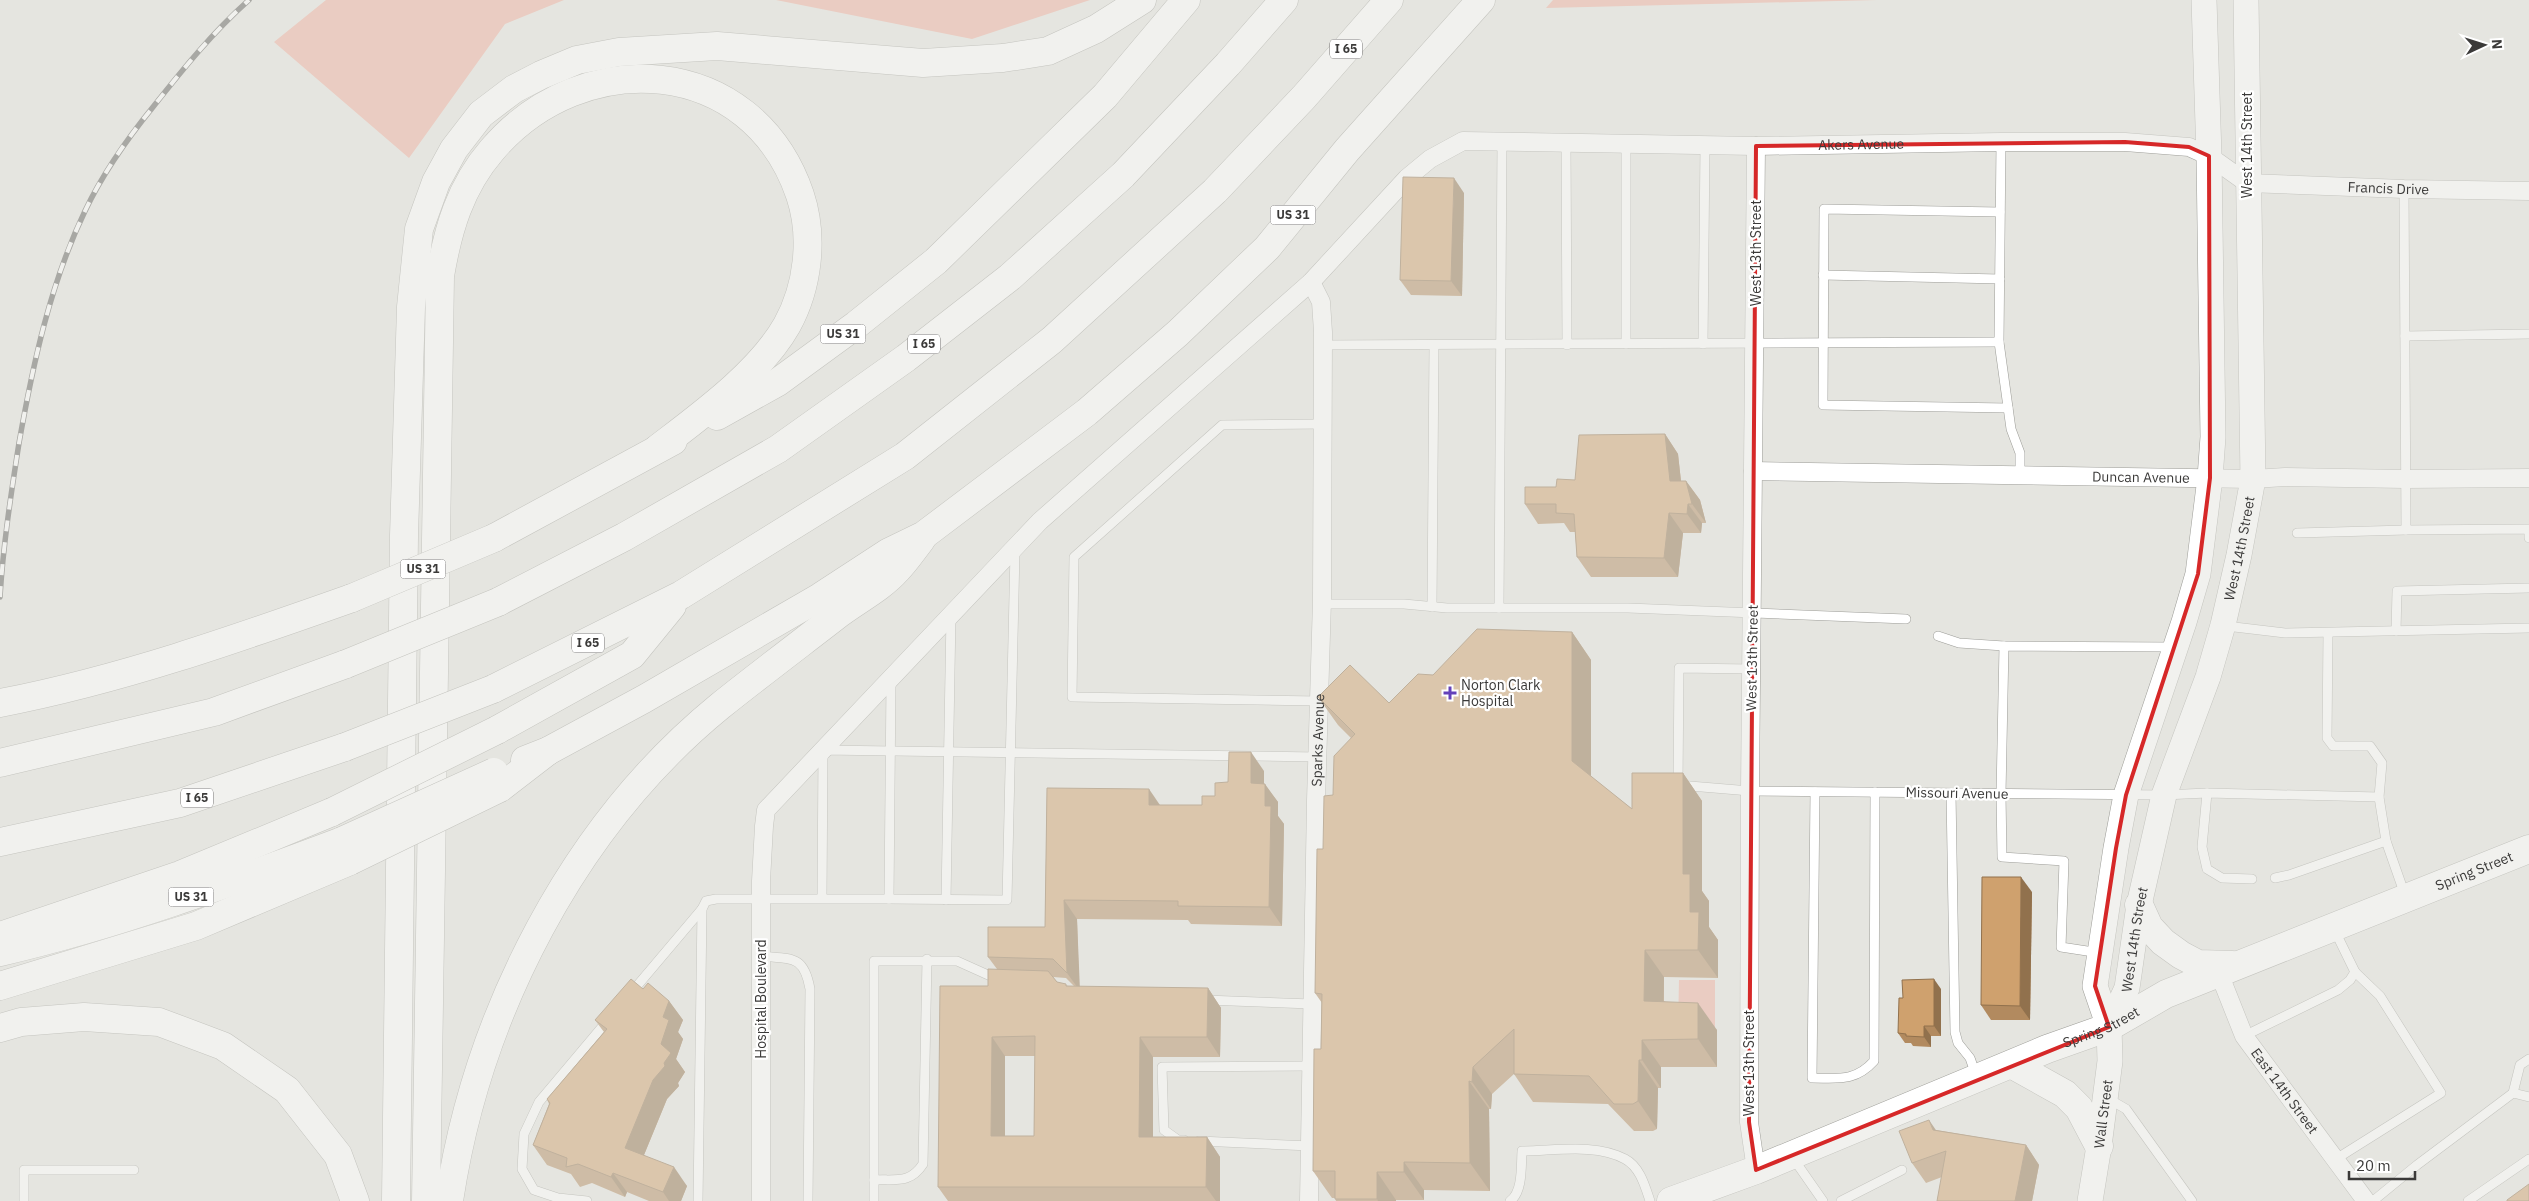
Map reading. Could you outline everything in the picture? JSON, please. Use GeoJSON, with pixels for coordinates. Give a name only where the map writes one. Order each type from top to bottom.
{"type":"FeatureCollection","features":[{"type":"Feature","properties":{"kind":"main road"},"geometry":{"type":"LineString","coordinates":[[396,1201],[404,536],[411,308],[419,229],[436,182],[454,149],[481,114],[514,89],[577,60],[619,52],[717,46],[923,63],[1004,58],[1048,51],[1096,29],[1142,0]]}},
{"type":"Feature","properties":{"kind":"main road","name":"US 31"},"geometry":{"type":"LineString","coordinates":[[0,703],[55,693],[213,647],[352,598],[494,538],[778,382],[936,261],[1105,96],[1186,0]]}},
{"type":"Feature","properties":{"kind":"main road","name":"I 65"},"geometry":{"type":"LineString","coordinates":[[0,763],[214,712],[346,664],[498,602],[624,537],[778,449],[906,358],[1010,277],[1122,175],[1228,64],[1284,0]]}},
{"type":"Feature","properties":{"kind":"main road","name":"I 65"},"geometry":{"type":"LineString","coordinates":[[0,842],[180,803],[345,747],[493,689],[681,595],[905,456],[1052,340],[1215,191],[1304,97],[1389,0]]}},
{"type":"Feature","properties":{"kind":"main road","name":"US 31"},"geometry":{"type":"LineString","coordinates":[[0,952],[34,934],[186,899],[346,851],[497,780],[548,750],[644,699],[820,597],[889,552],[924,535],[1087,412],[1178,333],[1267,248],[1346,150],[1481,0]]}},
{"type":"Feature","properties":{"kind":"main road"},"geometry":{"type":"LineString","coordinates":[[426,1201],[440,276],[446,236],[471,179],[492,150],[519,124],[573,91],[620,79],[653,78],[686,84],[705,91],[738,109],[765,133],[779,152],[798,191],[807,223],[804,276],[797,304],[779,338],[756,365],[710,409],[657,449]]}},
{"type":"Feature","properties":{"kind":"main road"},"geometry":{"type":"LineString","coordinates":[[449,1201],[473,1092],[490,1035],[523,958],[594,841],[673,747],[764,670],[897,571],[924,535]]}},
{"type":"Feature","properties":{"kind":"main road"},"geometry":{"type":"LineString","coordinates":[[0,936],[34,934],[332,812],[496,730],[632,655],[681,595]]}},
{"type":"Feature","properties":{"kind":"main road","name":"Spring Street"},"geometry":{"type":"LineString","coordinates":[[1671,1201],[1756,1170],[2047,1049],[2109,1026],[2166,994],[2334,929],[2405,898],[2529,849]]}},
{"type":"Feature","properties":{"kind":"main road"},"geometry":{"type":"LineString","coordinates":[[0,986],[45,974],[196,926],[346,851]]}},
{"type":"Feature","properties":{"kind":"main road"},"geometry":{"type":"LineString","coordinates":[[2139,905],[2149,927],[2163,942],[2181,955],[2198,964],[2228,969]]}},
{"type":"Feature","properties":{"kind":"main road"},"geometry":{"type":"LineString","coordinates":[[10,1025],[84,1017],[159,1022],[223,1046],[287,1090],[338,1155],[355,1201]]}},
{"type":"Feature","properties":{"kind":"main road"},"geometry":{"type":"LineString","coordinates":[[2013,1064],[2065,1094],[2079,1108],[2100,1146]]}},
{"type":"Feature","properties":{"kind":"street","name":"West 14th Street"},"geometry":{"type":"LineString","coordinates":[[2109,1026],[2095,986],[2126,795],[2176,647],[2198,574],[2210,478],[2213,437],[2209,156],[2204,0]]}},
{"type":"Feature","properties":{"kind":"street","name":"West 14th Street"},"geometry":{"type":"LineString","coordinates":[[2109,1026],[2127,988],[2139,905],[2164,795],[2208,677],[2223,625],[2240,555],[2253,479],[2247,182],[2246,0]]}},
{"type":"Feature","properties":{"kind":"street","name":"Akers Avenue"},"geometry":{"type":"LineString","coordinates":[[1463,141],[1756,146],[2125,142],[2189,146],[2209,156],[2247,182]]}},
{"type":"Feature","properties":{"kind":"street","name":"Hospital Boulevard"},"geometry":{"type":"LineString","coordinates":[[761,1201],[762,898],[766,810],[1040,521],[1311,282],[1407,178],[1430,159],[1463,141]]}},
{"type":"Feature","properties":{"kind":"street","name":"West 13th Street"},"geometry":{"type":"LineString","coordinates":[[1756,146],[1749,1122],[1756,1170]]}},
{"type":"Feature","properties":{"kind":"street","name":"Francis Drive"},"geometry":{"type":"LineString","coordinates":[[2247,182],[2404,189],[2529,190]]}},
{"type":"Feature","properties":{"kind":"street","name":"Sparks Avenue"},"geometry":{"type":"LineString","coordinates":[[1309,1201],[1317,757],[1322,604],[1323,424],[1321,302],[1311,282]]}},
{"type":"Feature","properties":{"kind":"street","name":"Duncan Avenue"},"geometry":{"type":"LineString","coordinates":[[1753,471],[2253,479],[2285,476],[2405,479],[2529,478]]}},
{"type":"Feature","properties":{"kind":"street","name":"East 14th Street"},"geometry":{"type":"LineString","coordinates":[[2228,969],[2244,1036],[2336,1158],[2365,1200]]}},
{"type":"Feature","properties":{"kind":"street","name":"Wall Street"},"geometry":{"type":"LineString","coordinates":[[2090,1201],[2106,1098],[2110,1061],[2109,1026]]}},
{"type":"Feature","properties":{"kind":"lane"},"geometry":{"type":"LineString","coordinates":[[1499,608],[1502,141]]}},
{"type":"Feature","properties":{"kind":"lane"},"geometry":{"type":"LineString","coordinates":[[1566,142],[1567,345]]}},
{"type":"Feature","properties":{"kind":"lane"},"geometry":{"type":"LineString","coordinates":[[2001,142],[1999,342],[2011,429],[2020,453],[2020,476]]}},
{"type":"Feature","properties":{"kind":"lane"},"geometry":{"type":"LineString","coordinates":[[1626,144],[1626,344]]}},
{"type":"Feature","properties":{"kind":"lane"},"geometry":{"type":"LineString","coordinates":[[1703,344],[1705,145]]}},
{"type":"Feature","properties":{"kind":"lane"},"geometry":{"type":"LineString","coordinates":[[2404,189],[2406,530]]}},
{"type":"Feature","properties":{"kind":"lane"},"geometry":{"type":"LineString","coordinates":[[2000,212],[1824,209],[1823,405],[2008,408]]}},
{"type":"Feature","properties":{"kind":"lane"},"geometry":{"type":"LineString","coordinates":[[1823,275],[2000,279]]}},
{"type":"Feature","properties":{"kind":"lane"},"geometry":{"type":"LineString","coordinates":[[2405,336],[2529,334]]}},
{"type":"Feature","properties":{"kind":"lane"},"geometry":{"type":"LineString","coordinates":[[1323,345],[1999,342]]}},
{"type":"Feature","properties":{"kind":"lane"},"geometry":{"type":"LineString","coordinates":[[1432,607],[1434,345]]}},
{"type":"Feature","properties":{"kind":"lane"},"geometry":{"type":"LineString","coordinates":[[1319,701],[1072,697],[1072,660],[1074,557],[1222,425],[1323,424]]}},
{"type":"Feature","properties":{"kind":"lane"},"geometry":{"type":"LineString","coordinates":[[2297,533],[2529,529],[2529,538]]}},
{"type":"Feature","properties":{"kind":"lane"},"geometry":{"type":"LineString","coordinates":[[626,998],[702,909],[706,901],[762,898],[1007,900],[1015,548]]}},
{"type":"Feature","properties":{"kind":"lane"},"geometry":{"type":"LineString","coordinates":[[2396,631],[2397,590],[2529,588]]}},
{"type":"Feature","properties":{"kind":"lane"},"geometry":{"type":"LineString","coordinates":[[1322,604],[1753,611],[1906,619]]}},
{"type":"Feature","properties":{"kind":"lane"},"geometry":{"type":"LineString","coordinates":[[946,900],[951,615]]}},
{"type":"Feature","properties":{"kind":"lane"},"geometry":{"type":"LineString","coordinates":[[2223,625],[2285,633],[2529,628]]}},
{"type":"Feature","properties":{"kind":"lane"},"geometry":{"type":"LineString","coordinates":[[2328,633],[2327,738],[2332,746],[2370,746],[2382,764],[2380,797],[2386,841],[2405,898]]}},
{"type":"Feature","properties":{"kind":"lane"},"geometry":{"type":"LineString","coordinates":[[1938,636],[1959,642],[2004,646],[2176,647]]}},
{"type":"Feature","properties":{"kind":"lane"},"geometry":{"type":"LineString","coordinates":[[2004,646],[2001,794],[2002,857],[2064,861],[2061,948],[2100,953]]}},
{"type":"Feature","properties":{"kind":"lane","name":"Missouri Avenue"},"geometry":{"type":"LineString","coordinates":[[1752,669],[1679,668],[1678,785],[1750,791],[2126,795],[2207,793],[2380,797]]}},
{"type":"Feature","properties":{"kind":"lane"},"geometry":{"type":"LineString","coordinates":[[889,899],[892,678]]}},
{"type":"Feature","properties":{"kind":"lane"},"geometry":{"type":"LineString","coordinates":[[822,898],[824,750],[1317,757]]}},
{"type":"Feature","properties":{"kind":"lane"},"geometry":{"type":"LineString","coordinates":[[1815,792],[1812,1078],[1850,1079],[1868,1068],[1874,1061],[1875,792]]}},
{"type":"Feature","properties":{"kind":"lane"},"geometry":{"type":"LineString","coordinates":[[1951,793],[1955,1032],[1958,1043],[1970,1058],[1977,1079]]}},
{"type":"Feature","properties":{"kind":"lane"},"geometry":{"type":"LineString","coordinates":[[2207,793],[2202,847],[2207,869],[2222,878],[2252,879]]}},
{"type":"Feature","properties":{"kind":"lane"},"geometry":{"type":"LineString","coordinates":[[2275,878],[2297,873],[2386,841]]}},
{"type":"Feature","properties":{"kind":"lane"},"geometry":{"type":"LineString","coordinates":[[698,1201],[702,909]]}},
{"type":"Feature","properties":{"kind":"lane"},"geometry":{"type":"LineString","coordinates":[[2334,929],[2355,972],[2380,996],[2441,1093],[2336,1158]]}},
{"type":"Feature","properties":{"kind":"lane"},"geometry":{"type":"LineString","coordinates":[[762,956],[799,962],[807,971],[810,989],[808,1201]]}},
{"type":"Feature","properties":{"kind":"lane"},"geometry":{"type":"LineString","coordinates":[[874,1180],[916,1175],[923,1164],[927,959]]}},
{"type":"Feature","properties":{"kind":"lane"},"geometry":{"type":"LineString","coordinates":[[874,1201],[874,961],[927,959],[957,961],[1001,982],[1010,982]]}},
{"type":"Feature","properties":{"kind":"lane"},"geometry":{"type":"LineString","coordinates":[[2244,1036],[2338,990],[2350,980],[2355,972]]}},
{"type":"Feature","properties":{"kind":"lane"},"geometry":{"type":"LineString","coordinates":[[1196,1000],[1312,1004]]}},
{"type":"Feature","properties":{"kind":"lane"},"geometry":{"type":"LineString","coordinates":[[587,1201],[558,1198],[534,1190],[522,1169],[524,1134],[538,1102],[614,1013]]}},
{"type":"Feature","properties":{"kind":"lane"},"geometry":{"type":"LineString","coordinates":[[2365,1200],[2417,1165],[2513,1093],[2520,1065],[2529,1059]]}},
{"type":"Feature","properties":{"kind":"lane"},"geometry":{"type":"LineString","coordinates":[[1310,1146],[1178,1140],[1164,1130],[1162,1067],[1311,1066]]}},
{"type":"Feature","properties":{"kind":"lane"},"geometry":{"type":"LineString","coordinates":[[2513,1093],[2529,1097]]}},
{"type":"Feature","properties":{"kind":"lane"},"geometry":{"type":"LineString","coordinates":[[2106,1098],[2126,1109],[2192,1201]]}},
{"type":"Feature","properties":{"kind":"lane"},"geometry":{"type":"LineString","coordinates":[[1510,1201],[1514,1198],[1520,1180],[1522,1152],[1596,1150],[1626,1159],[1643,1180],[1650,1201]]}},
{"type":"Feature","properties":{"kind":"lane"},"geometry":{"type":"LineString","coordinates":[[1791,1156],[1824,1201]]}},
{"type":"Feature","properties":{"kind":"lane"},"geometry":{"type":"LineString","coordinates":[[2468,1201],[2529,1159]]}},
{"type":"Feature","properties":{"kind":"lane"},"geometry":{"type":"LineString","coordinates":[[24,1201],[24,1170],[134,1170]]}},
{"type":"Feature","properties":{"kind":"lane"},"geometry":{"type":"LineString","coordinates":[[1841,1201],[1902,1170]]}},
{"type":"Feature","properties":{"kind":"highlighted area"},"geometry":{"type":"Polygon","coordinates":[[[2125,142],[2189,147],[2209,156],[2210,478],[2198,574],[2126,795],[2116,848],[2095,986],[2109,1027],[1756,1170],[1749,1122],[1756,146],[2125,142]]]}},
{"type":"Feature","properties":{"kind":"shaded area"},"geometry":{"type":"Polygon","coordinates":[[[326,0],[564,0],[505,24],[409,158],[274,42],[326,0]]]}},
{"type":"Feature","properties":{"kind":"shaded area"},"geometry":{"type":"Polygon","coordinates":[[[776,0],[1090,0],[972,39],[776,0]]]}},
{"type":"Feature","properties":{"kind":"shaded area"},"geometry":{"type":"Polygon","coordinates":[[[1553,0],[1877,0],[1546,8],[1553,0]]]}},
{"type":"Feature","properties":{"kind":"shaded area"},"geometry":{"type":"Polygon","coordinates":[[[1679,980],[1715,980],[1715,1029],[1678,1028],[1679,980]]]}},
{"type":"Feature","properties":{"kind":"building"},"geometry":{"type":"Polygon","coordinates":[[[1403,177],[1454,178],[1451,281],[1400,280],[1403,177]]]}},
{"type":"Feature","properties":{"kind":"building"},"geometry":{"type":"Polygon","coordinates":[[[1665,434],[1670,481],[1686,481],[1692,504],[1688,504],[1687,514],[1669,513],[1664,558],[1577,557],[1574,514],[1556,513],[1556,504],[1525,504],[1525,487],[1556,487],[1557,479],[1575,480],[1579,435],[1665,434]]]}},
{"type":"Feature","properties":{"kind":"building","name":"Norton Clark Hospital"},"geometry":{"type":"Polygon","coordinates":[[[1477,629],[1572,632],[1572,761],[1632,809],[1632,773],[1683,773],[1683,874],[1690,874],[1690,912],[1699,912],[1698,950],[1645,950],[1644,1001],[1698,1003],[1698,1039],[1642,1040],[1642,1060],[1639,1060],[1638,1101],[1633,1104],[1614,1104],[1589,1076],[1514,1074],[1514,1029],[1473,1067],[1472,1082],[1469,1081],[1470,1163],[1404,1162],[1404,1172],[1377,1172],[1377,1199],[1335,1199],[1335,1171],[1313,1171],[1314,1049],[1321,1049],[1322,994],[1315,993],[1317,849],[1323,849],[1324,796],[1333,795],[1334,756],[1355,734],[1318,697],[1350,665],[1389,703],[1418,674],[1433,675],[1477,629]]]}},
{"type":"Feature","properties":{"kind":"building"},"geometry":{"type":"Polygon","coordinates":[[[1229,752],[1251,752],[1251,783],[1265,784],[1265,806],[1271,806],[1269,907],[1178,906],[1178,901],[1064,900],[1067,973],[1053,959],[988,957],[988,927],[1045,927],[1047,788],[1149,789],[1149,805],[1202,805],[1202,796],[1215,796],[1215,783],[1228,782],[1229,752]]]}},
{"type":"Feature","properties":{"kind":"building"},"geometry":{"type":"Polygon","coordinates":[[[1982,877],[2021,877],[2020,1006],[1981,1005],[1982,877]]]}},
{"type":"Feature","properties":{"kind":"building"},"geometry":{"type":"Polygon","coordinates":[[[988,969],[1048,971],[1057,982],[1066,984],[1066,986],[1208,988],[1207,1037],[1140,1037],[1139,1137],[1207,1137],[1206,1187],[938,1187],[940,986],[988,986],[988,969]],[[1035,1036],[992,1037],[991,1136],[1034,1136],[1035,1036]]]}},
{"type":"Feature","properties":{"kind":"building"},"geometry":{"type":"Polygon","coordinates":[[[631,979],[643,989],[648,983],[669,1001],[663,1017],[669,1020],[661,1044],[671,1053],[664,1063],[665,1066],[653,1080],[625,1148],[674,1167],[663,1192],[613,1173],[611,1177],[578,1164],[566,1167],[567,1158],[533,1145],[550,1103],[547,1099],[607,1029],[595,1020],[631,979]]]}},
{"type":"Feature","properties":{"kind":"building"},"geometry":{"type":"Polygon","coordinates":[[[1934,979],[1934,1026],[1924,1026],[1924,1037],[1906,1036],[1906,1034],[1898,1033],[1899,998],[1903,998],[1902,980],[1934,979]]]}},
{"type":"Feature","properties":{"kind":"building"},"geometry":{"type":"Polygon","coordinates":[[[1929,1120],[1933,1130],[2026,1145],[2015,1201],[1937,1201],[1946,1151],[1912,1163],[1899,1131],[1929,1120]]]}},
{"type":"Feature","properties":{"kind":"building"},"geometry":{"type":"Polygon","coordinates":[[[2529,1184],[2529,1201],[2507,1201],[2507,1200],[2529,1184]]]}},
{"type":"Feature","properties":{"kind":"railway"},"geometry":{"type":"LineString","coordinates":[[0,597],[10,501],[30,384],[52,296],[73,239],[100,183],[134,131],[199,51],[249,0]]}},
{"type":"Feature","properties":{"kind":"place","name":"Norton Clark Hospital"},"geometry":{"type":"Point","coordinates":[1450,693]}}]}
